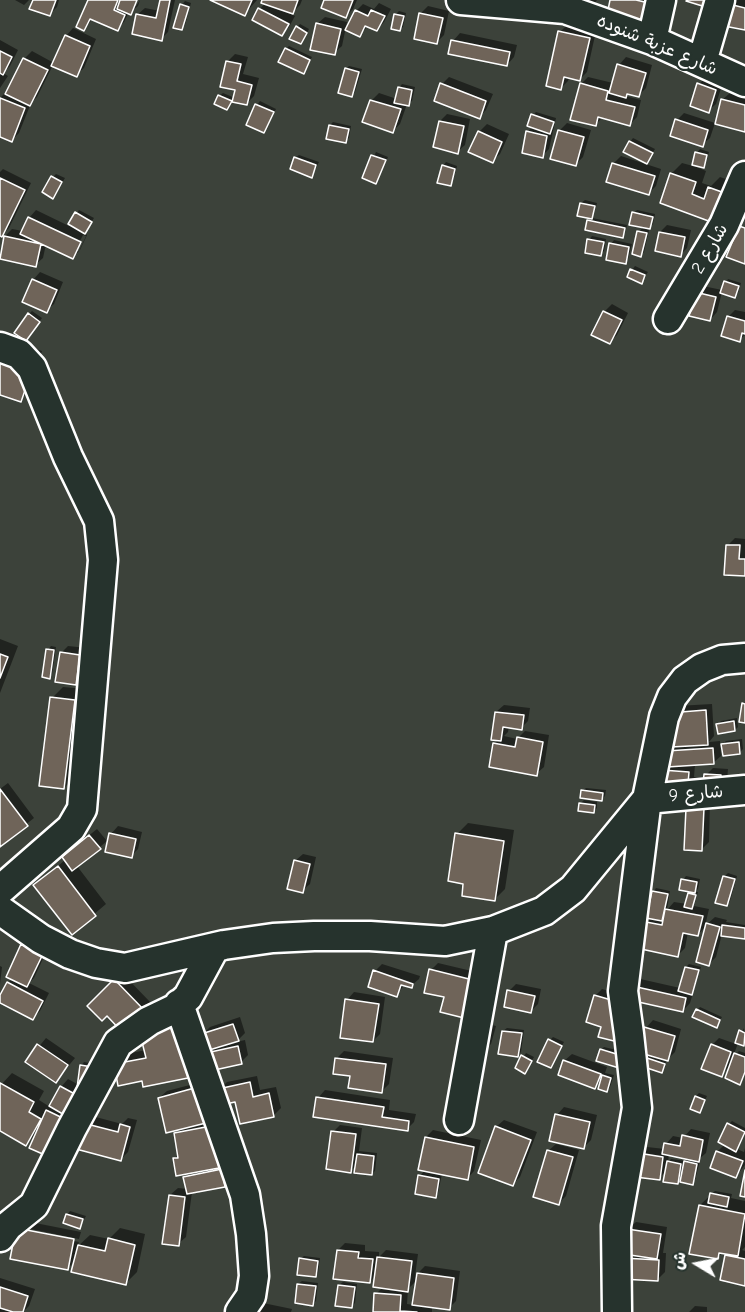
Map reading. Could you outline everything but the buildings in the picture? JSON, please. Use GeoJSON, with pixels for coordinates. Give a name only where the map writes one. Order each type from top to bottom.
{"type":"FeatureCollection","features":[{"type":"Feature","properties":{"kind":"street","name":"شارع عزبة شنوده"},"geometry":{"type":"LineString","coordinates":[[461,0],[565,9],[652,40],[745,82]]}},
{"type":"Feature","properties":{"kind":"street"},"geometry":{"type":"LineString","coordinates":[[652,40],[661,0]]}},
{"type":"Feature","properties":{"kind":"street"},"geometry":{"type":"LineString","coordinates":[[702,62],[720,0]]}},
{"type":"Feature","properties":{"kind":"street","name":"شارع 2"},"geometry":{"type":"LineString","coordinates":[[668,319],[724,225],[745,176]]}},
{"type":"Feature","properties":{"kind":"street"},"geometry":{"type":"LineString","coordinates":[[0,347],[19,354],[32,368],[68,457],[99,521],[103,560],[82,809],[71,828],[0,890]]}},
{"type":"Feature","properties":{"kind":"street"},"geometry":{"type":"LineString","coordinates":[[617,1312],[616,1226],[637,1108],[630,1034],[622,991],[647,799],[664,717],[672,697],[685,680],[702,668],[722,660],[744,658]]}},
{"type":"Feature","properties":{"kind":"street","name":"شارع 9"},"geometry":{"type":"LineString","coordinates":[[647,799],[745,790]]}},
{"type":"Feature","properties":{"kind":"street"},"geometry":{"type":"LineString","coordinates":[[0,910],[40,939],[70,954],[96,963],[125,968],[215,947],[273,938],[370,936],[445,941],[493,931],[544,911],[573,889],[647,799]]}},
{"type":"Feature","properties":{"kind":"street"},"geometry":{"type":"LineString","coordinates":[[459,1120],[493,931]]}},
{"type":"Feature","properties":{"kind":"street"},"geometry":{"type":"LineString","coordinates":[[0,1237],[8,1226],[34,1205],[118,1043],[188,997],[215,947]]}},
{"type":"Feature","properties":{"kind":"street"},"geometry":{"type":"LineString","coordinates":[[179,1004],[245,1195],[254,1276],[250,1296],[240,1312]]}}]}
